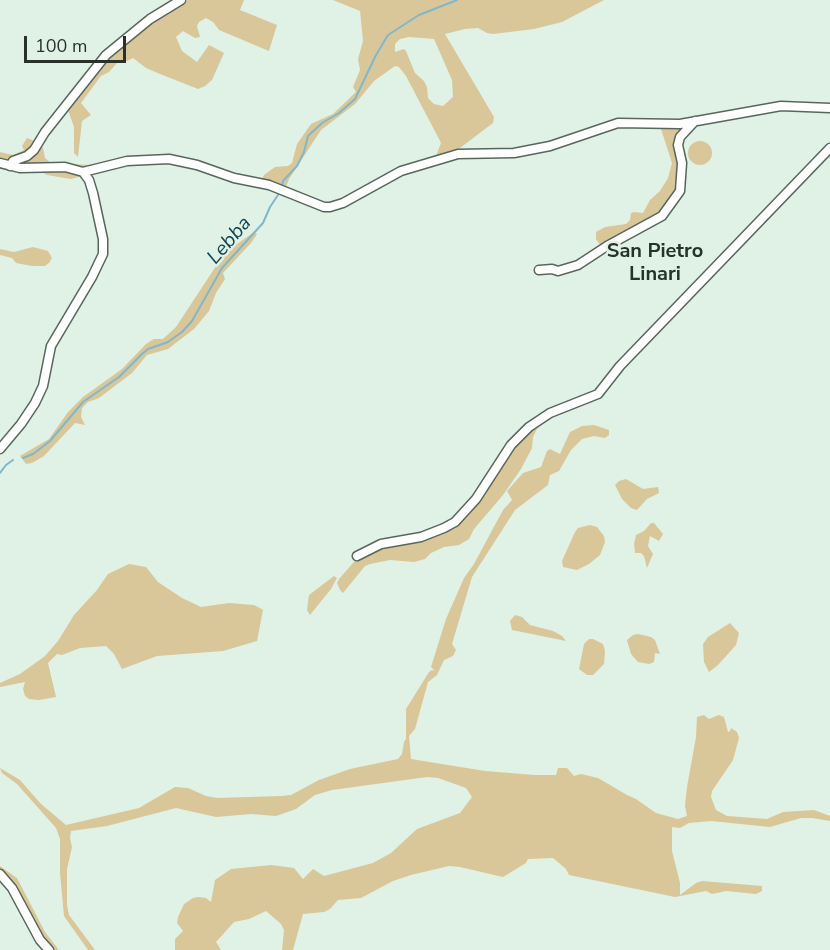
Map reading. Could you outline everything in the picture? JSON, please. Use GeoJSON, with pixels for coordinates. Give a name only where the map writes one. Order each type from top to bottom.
{"type":"FeatureCollection","features":[{"type":"Feature","properties":{"kind":"street"},"geometry":{"type":"LineString","coordinates":[[10,166],[14,161],[27,156],[34,150],[45,132],[106,55],[150,19],[181,0]]}},
{"type":"Feature","properties":{"kind":"street"},"geometry":{"type":"LineString","coordinates":[[0,163],[10,166],[65,167],[83,172],[127,161],[160,159],[197,165],[234,178],[281,189],[324,207],[330,207],[343,203],[400,171],[458,154],[514,153],[550,146],[618,123],[680,124],[781,106],[830,108]]}},
{"type":"Feature","properties":{"kind":"street"},"geometry":{"type":"LineString","coordinates":[[539,270],[558,271],[578,264],[662,216],[680,191],[682,163],[678,146],[680,137],[695,121]]}},
{"type":"Feature","properties":{"kind":"street"},"geometry":{"type":"LineString","coordinates":[[357,556],[381,544],[421,537],[455,522],[476,499],[511,445],[529,427],[550,413],[598,393],[620,366],[830,148]]}},
{"type":"Feature","properties":{"kind":"street"},"geometry":{"type":"LineString","coordinates":[[0,449],[35,403],[43,386],[51,346],[92,278],[103,254],[103,239],[93,193],[89,180],[83,172]]}},
{"type":"Feature","properties":{"kind":"street"},"geometry":{"type":"LineString","coordinates":[[0,874],[12,888],[40,940],[49,950]]}},
{"type":"Feature","properties":{"kind":"shaded area"},"geometry":{"type":"Polygon","coordinates":[[[188,0],[244,0],[240,10],[277,25],[269,51],[219,30],[213,22],[206,18],[197,26],[200,37],[195,38],[183,31],[176,37],[182,51],[197,62],[209,45],[224,53],[212,80],[205,86],[198,89],[146,68],[133,58],[117,63],[109,72],[101,76],[81,103],[91,115],[82,121],[78,157],[74,153],[74,127],[68,110],[69,104],[102,63],[151,23],[188,0]]]}},
{"type":"Feature","properties":{"kind":"shaded area"},"geometry":{"type":"Polygon","coordinates":[[[333,0],[604,0],[562,22],[534,29],[493,34],[478,28],[445,34],[494,117],[493,123],[456,151],[436,156],[441,143],[406,76],[399,67],[395,66],[374,81],[355,104],[321,130],[289,179],[286,187],[288,191],[261,181],[264,175],[275,167],[288,166],[292,163],[297,144],[311,124],[333,114],[356,92],[353,87],[360,70],[358,59],[363,41],[360,11],[333,0]],[[409,37],[400,39],[395,44],[395,52],[404,49],[406,51],[415,73],[427,87],[428,98],[434,104],[443,106],[453,97],[452,80],[434,39],[409,37]]]}},
{"type":"Feature","properties":{"kind":"shaded area"},"geometry":{"type":"Polygon","coordinates":[[[685,128],[679,158],[678,190],[659,214],[602,248],[596,239],[596,232],[605,227],[626,224],[630,220],[631,213],[643,213],[650,200],[660,191],[668,178],[672,163],[661,129],[685,128]]]}},
{"type":"Feature","properties":{"kind":"shaded area"},"geometry":{"type":"Polygon","coordinates":[[[27,138],[37,142],[43,148],[45,158],[52,164],[101,165],[71,179],[47,175],[38,170],[12,166],[0,161],[0,152],[13,155],[24,150],[22,146],[27,138]]]}},
{"type":"Feature","properties":{"kind":"shaded area"},"geometry":{"type":"Polygon","coordinates":[[[700,141],[709,144],[712,153],[709,162],[700,165],[691,162],[688,153],[691,144],[700,141]]]}},
{"type":"Feature","properties":{"kind":"shaded area"},"geometry":{"type":"Polygon","coordinates":[[[254,232],[257,234],[251,243],[223,273],[225,279],[209,311],[194,329],[168,349],[147,355],[132,373],[99,398],[88,402],[82,408],[81,417],[85,425],[75,423],[44,456],[26,464],[20,456],[49,439],[68,412],[83,397],[122,369],[146,344],[154,339],[163,339],[176,327],[220,260],[230,249],[254,232]]]}},
{"type":"Feature","properties":{"kind":"shaded area"},"geometry":{"type":"Polygon","coordinates":[[[33,247],[48,251],[52,258],[49,263],[45,266],[32,266],[16,263],[12,258],[0,255],[0,249],[14,252],[33,247]]]}},
{"type":"Feature","properties":{"kind":"shaded area"},"geometry":{"type":"Polygon","coordinates":[[[541,421],[533,437],[532,448],[521,469],[503,495],[474,529],[469,539],[459,545],[444,547],[431,553],[425,559],[414,562],[390,560],[370,564],[365,566],[343,593],[340,590],[337,583],[339,579],[360,555],[456,522],[511,446],[541,421]]]}},
{"type":"Feature","properties":{"kind":"shaded area"},"geometry":{"type":"Polygon","coordinates":[[[594,425],[609,430],[609,435],[605,438],[594,436],[582,439],[571,450],[559,471],[550,475],[548,485],[515,510],[472,577],[452,644],[456,650],[453,656],[444,660],[437,675],[428,682],[415,729],[409,736],[411,759],[485,771],[535,775],[556,775],[558,768],[567,768],[574,776],[581,774],[598,778],[656,813],[678,819],[687,816],[685,806],[697,717],[704,715],[709,719],[719,715],[724,717],[728,732],[731,728],[737,732],[739,738],[733,760],[712,791],[711,797],[716,810],[727,816],[767,819],[783,812],[814,810],[830,816],[830,821],[801,818],[770,827],[711,821],[689,823],[680,828],[672,827],[672,851],[680,883],[680,895],[702,881],[762,886],[762,891],[756,894],[726,891],[712,894],[706,891],[675,897],[569,875],[566,869],[553,858],[528,859],[526,863],[503,877],[449,866],[393,881],[361,898],[338,900],[324,912],[303,914],[293,950],[282,950],[284,930],[281,924],[266,911],[249,919],[234,922],[216,942],[221,950],[175,950],[175,939],[183,931],[177,923],[184,904],[198,897],[206,898],[211,902],[215,880],[231,869],[271,865],[294,868],[303,879],[313,869],[324,876],[373,863],[391,853],[417,829],[460,813],[472,797],[466,788],[438,778],[427,777],[332,790],[315,795],[296,809],[276,816],[251,814],[216,817],[176,808],[107,826],[71,831],[72,847],[67,869],[67,905],[69,915],[95,950],[88,950],[64,916],[60,839],[56,828],[17,784],[2,773],[0,768],[20,780],[41,804],[66,825],[139,808],[175,787],[188,788],[217,798],[291,795],[319,780],[350,769],[398,759],[402,754],[406,739],[406,709],[429,672],[435,671],[431,667],[446,619],[464,578],[503,510],[512,500],[507,491],[523,473],[541,467],[547,451],[550,449],[560,454],[570,432],[582,426],[594,425]]]}},
{"type":"Feature","properties":{"kind":"shaded area"},"geometry":{"type":"Polygon","coordinates":[[[626,479],[643,489],[658,487],[659,493],[647,499],[637,510],[631,508],[622,499],[615,485],[626,479]]]}},
{"type":"Feature","properties":{"kind":"shaded area"},"geometry":{"type":"Polygon","coordinates":[[[651,523],[654,523],[663,534],[659,541],[650,536],[648,546],[653,554],[647,568],[644,556],[641,553],[635,553],[634,544],[636,535],[644,531],[651,523]]]}},
{"type":"Feature","properties":{"kind":"shaded area"},"geometry":{"type":"Polygon","coordinates":[[[590,525],[597,527],[604,536],[605,542],[600,555],[577,570],[563,567],[562,561],[575,532],[578,528],[590,525]]]}},
{"type":"Feature","properties":{"kind":"shaded area"},"geometry":{"type":"Polygon","coordinates":[[[129,564],[146,567],[158,582],[201,607],[229,603],[254,605],[263,610],[257,641],[223,651],[157,656],[122,669],[114,654],[106,646],[80,648],[62,655],[57,654],[48,663],[56,697],[29,699],[25,696],[23,689],[25,682],[0,687],[0,683],[20,674],[45,656],[58,641],[74,615],[108,574],[129,564]]]}},
{"type":"Feature","properties":{"kind":"shaded area"},"geometry":{"type":"Polygon","coordinates":[[[334,576],[337,578],[331,589],[310,615],[307,610],[309,595],[334,576]]]}},
{"type":"Feature","properties":{"kind":"shaded area"},"geometry":{"type":"Polygon","coordinates":[[[515,615],[522,617],[530,625],[553,631],[566,641],[512,630],[510,621],[515,615]]]}},
{"type":"Feature","properties":{"kind":"shaded area"},"geometry":{"type":"Polygon","coordinates":[[[730,623],[739,633],[736,645],[709,672],[704,662],[703,644],[708,637],[730,623]]]}},
{"type":"Feature","properties":{"kind":"shaded area"},"geometry":{"type":"Polygon","coordinates":[[[638,634],[655,640],[660,654],[655,653],[654,662],[649,664],[638,662],[631,654],[627,640],[638,634]]]}},
{"type":"Feature","properties":{"kind":"shaded area"},"geometry":{"type":"Polygon","coordinates":[[[589,639],[603,644],[605,651],[604,664],[593,675],[587,675],[579,669],[584,644],[589,639]]]}},
{"type":"Feature","properties":{"kind":"shaded area"},"geometry":{"type":"Polygon","coordinates":[[[0,866],[17,878],[45,932],[59,950],[50,950],[0,871],[0,866]]]}},
{"type":"Feature","properties":{"kind":"waterway","name":"Lebba"},"geometry":{"type":"LineString","coordinates":[[282,186],[283,181],[297,166],[308,136],[355,99],[388,35],[419,15],[457,0]]}},
{"type":"Feature","properties":{"kind":"waterway","name":"Lebba"},"geometry":{"type":"LineString","coordinates":[[23,458],[33,454],[50,441],[83,402],[119,377],[148,349],[168,342],[182,332],[192,321],[222,268],[263,223],[280,192]]}},
{"type":"Feature","properties":{"kind":"waterway","name":"Lebba"},"geometry":{"type":"LineString","coordinates":[[0,473],[13,460]]}},
{"type":"Feature","properties":{"kind":"district","name":"San Pietro Linari"},"geometry":{"type":"Point","coordinates":[655,264]}}]}
